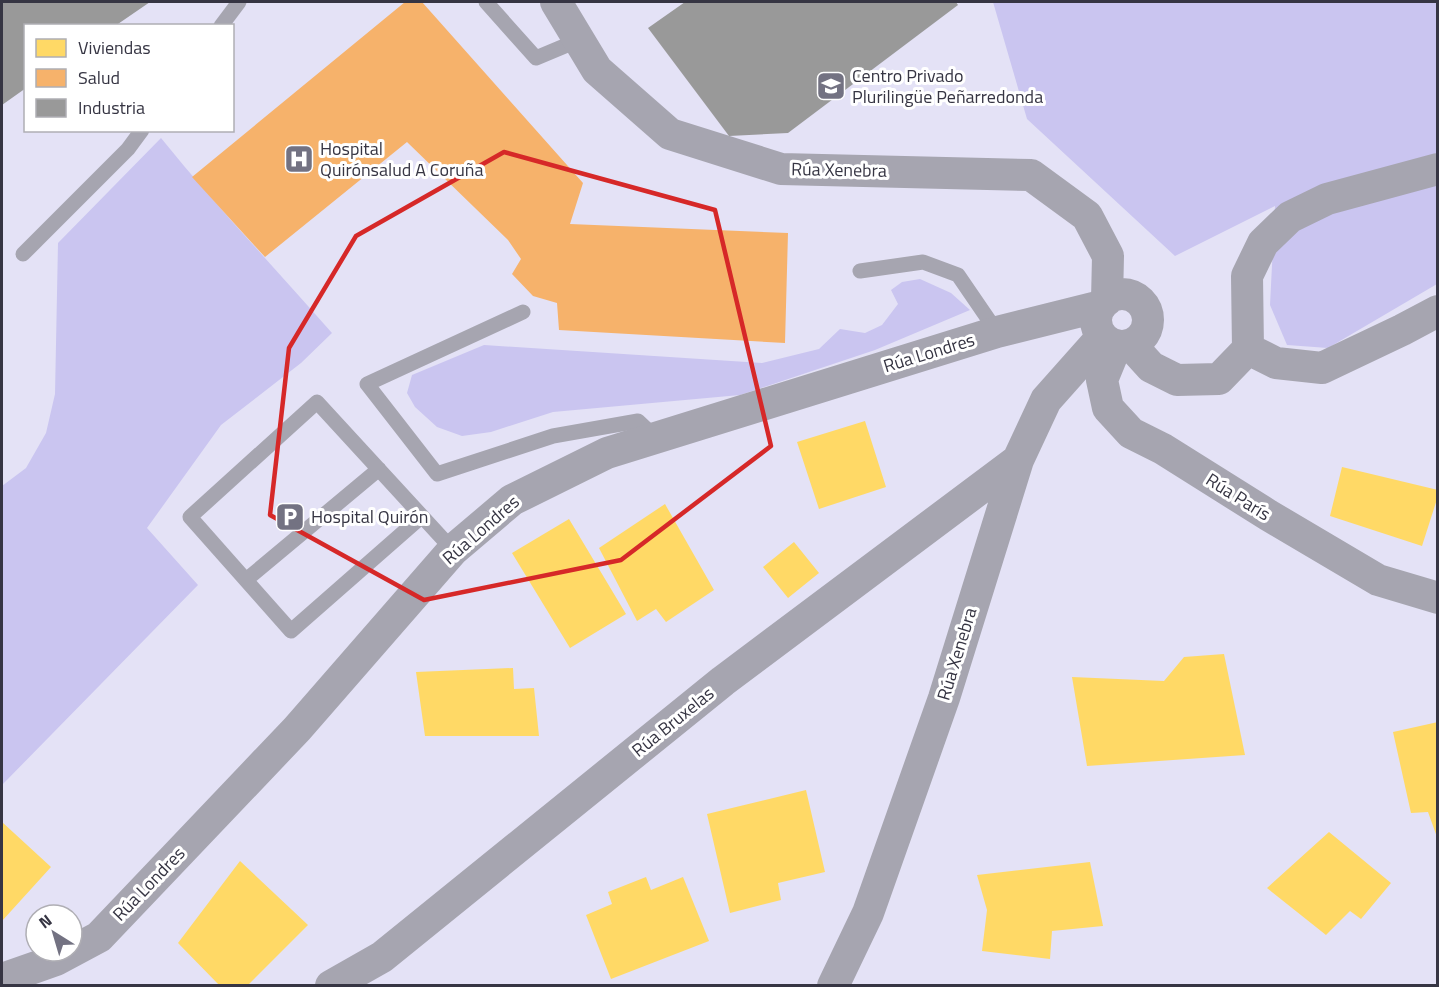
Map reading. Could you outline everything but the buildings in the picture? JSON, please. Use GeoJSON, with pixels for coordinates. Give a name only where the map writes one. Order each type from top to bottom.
{"type":"FeatureCollection","features":[{"type":"Feature","properties":{"kind":"street","name":"Rúa Xenebra"},"geometry":{"type":"LineString","coordinates":[[556,2],[597,70],[670,134],[781,169],[1031,175],[1087,216],[1108,256],[1112,326],[1046,400],[1018,460],[940,708],[868,914],[833,986]]}},
{"type":"Feature","properties":{"kind":"street"},"geometry":{"type":"LineString","coordinates":[[1112,326],[1151,367],[1177,380],[1219,379],[1248,349],[1247,276],[1263,243],[1290,217],[1327,199],[1437,169]]}},
{"type":"Feature","properties":{"kind":"street"},"geometry":{"type":"LineString","coordinates":[[1248,349],[1276,363],[1322,368],[1437,311]]}},
{"type":"Feature","properties":{"kind":"street","name":"Rúa Londres"},"geometry":{"type":"LineString","coordinates":[[7,977],[56,960],[99,937],[297,729],[453,550],[512,500],[607,453],[997,332],[1112,326]]}},
{"type":"Feature","properties":{"kind":"street","name":"Rúa París"},"geometry":{"type":"LineString","coordinates":[[1112,326],[1102,380],[1108,408],[1131,433],[1163,449],[1378,580],[1437,598]]}},
{"type":"Feature","properties":{"kind":"street","name":"Rúa Bruxelas"},"geometry":{"type":"LineString","coordinates":[[331,986],[382,957],[723,681],[1018,460]]}},
{"type":"Feature","properties":{"kind":"street"},"geometry":{"type":"LineString","coordinates":[[7,977],[42,986]]}},
{"type":"Feature","properties":{"kind":"lane"},"geometry":{"type":"LineString","coordinates":[[222,24],[239,2]]}},
{"type":"Feature","properties":{"kind":"lane"},"geometry":{"type":"LineString","coordinates":[[486,2],[536,58],[579,40]]}},
{"type":"Feature","properties":{"kind":"lane"},"geometry":{"type":"LineString","coordinates":[[22,254],[128,149],[141,132]]}},
{"type":"Feature","properties":{"kind":"lane"},"geometry":{"type":"LineString","coordinates":[[860,271],[922,262],[958,275],[997,332]]}},
{"type":"Feature","properties":{"kind":"lane"},"geometry":{"type":"LineString","coordinates":[[523,312],[367,384],[437,474],[553,436],[638,421],[656,438]]}},
{"type":"Feature","properties":{"kind":"lane"},"geometry":{"type":"LineString","coordinates":[[422,517],[291,631],[190,518],[317,402],[453,550]]}},
{"type":"Feature","properties":{"kind":"lane"},"geometry":{"type":"LineString","coordinates":[[246,580],[379,469]]}},
{"type":"Feature","properties":{"kind":"highlighted area"},"geometry":{"type":"Polygon","coordinates":[[[504,152],[715,210],[771,446],[621,560],[424,600],[270,515],[289,348],[356,236],[504,152]]]}},
{"type":"Feature","properties":{"kind":"shaded area"},"geometry":{"type":"Polygon","coordinates":[[[993,2],[1437,2],[1437,284],[1328,348],[1287,345],[1270,305],[1275,206],[1175,256],[1027,119],[993,2]]]}},
{"type":"Feature","properties":{"kind":"shaded area"},"geometry":{"type":"Polygon","coordinates":[[[161,138],[332,333],[301,363],[221,425],[147,528],[198,585],[2,785],[2,486],[26,468],[46,433],[55,394],[58,243],[161,138]]]}},
{"type":"Feature","properties":{"kind":"shaded area"},"geometry":{"type":"Polygon","coordinates":[[[920,279],[951,293],[970,310],[875,350],[740,395],[553,412],[491,432],[462,436],[437,427],[415,407],[407,393],[412,375],[484,345],[762,363],[819,349],[840,329],[865,333],[882,325],[898,304],[891,290],[902,282],[920,279]]]}},
{"type":"Feature","properties":{"kind":"place","name":"Centro Privado Plurilingüe Peñarredonda"},"geometry":{"type":"Point","coordinates":[831,86]}},
{"type":"Feature","properties":{"kind":"place","name":"Hospital Quirónsalud A Coruña"},"geometry":{"type":"Point","coordinates":[299,159]}},
{"type":"Feature","properties":{"kind":"place","name":"Hospital Quirón"},"geometry":{"type":"Point","coordinates":[290,517]}}]}
